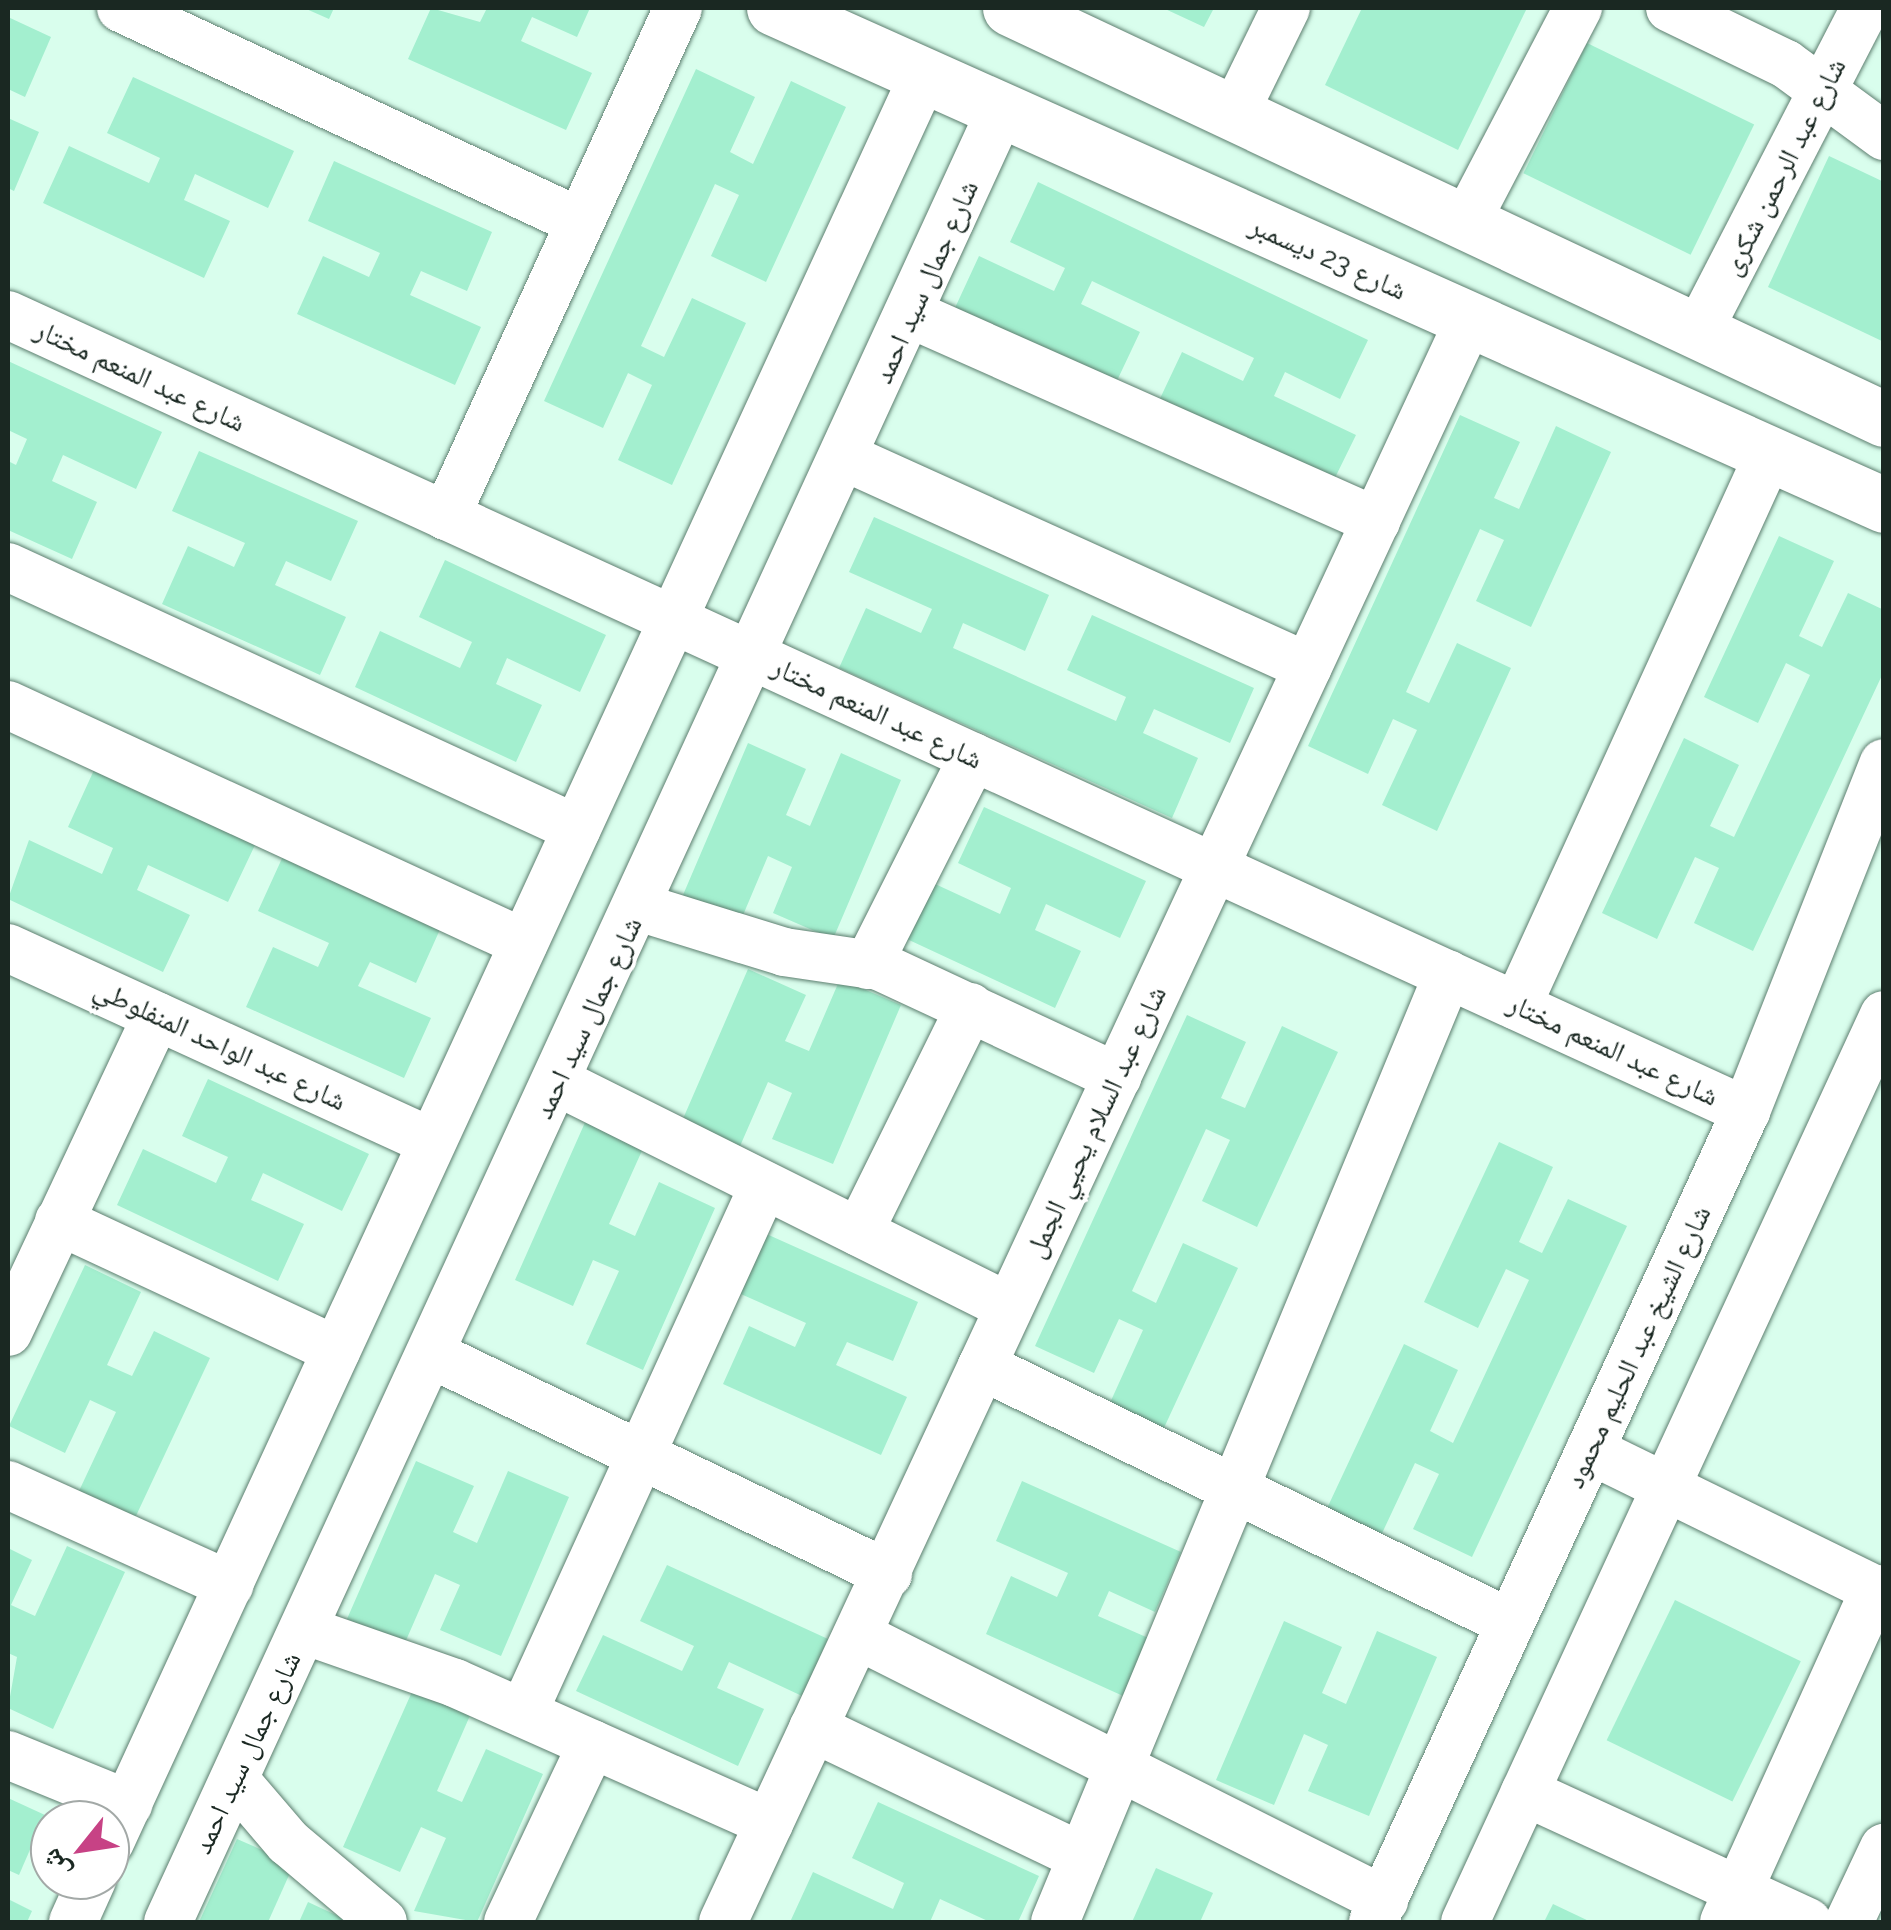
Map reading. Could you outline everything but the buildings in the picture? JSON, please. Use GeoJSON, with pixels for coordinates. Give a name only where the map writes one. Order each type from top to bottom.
{"type":"FeatureCollection","features":[{"type":"Feature","properties":{"kind":"main road","name":"شارع 23 ديسمبر"},"geometry":{"type":"LineString","coordinates":[[774,8],[1884,505]]}},
{"type":"Feature","properties":{"kind":"main road"},"geometry":{"type":"LineString","coordinates":[[1010,8],[1465,224],[1701,326],[1884,419]]}},
{"type":"Feature","properties":{"kind":"street"},"geometry":{"type":"LineString","coordinates":[[121,8],[580,222]]}},
{"type":"Feature","properties":{"kind":"street"},"geometry":{"type":"LineString","coordinates":[[446,516],[678,8]]}},
{"type":"Feature","properties":{"kind":"street"},"geometry":{"type":"LineString","coordinates":[[1234,114],[1286,8]]}},
{"type":"Feature","properties":{"kind":"street"},"geometry":{"type":"LineString","coordinates":[[1465,224],[1578,8]]}},
{"type":"Feature","properties":{"kind":"street"},"geometry":{"type":"LineString","coordinates":[[1670,8],[1786,64],[1884,136]]}},
{"type":"Feature","properties":{"kind":"street","name":"شارع عبد الرحمن شكرى"},"geometry":{"type":"LineString","coordinates":[[1701,326],[1865,8]]}},
{"type":"Feature","properties":{"kind":"street"},"geometry":{"type":"LineString","coordinates":[[130,1800],[924,76]]}},
{"type":"Feature","properties":{"kind":"street","name":"شارع جمال سيد احمد"},"geometry":{"type":"LineString","coordinates":[[168,1922],[913,316],[1001,110]]}},
{"type":"Feature","properties":{"kind":"street","name":"شارع عبد المنعم مختار"},"geometry":{"type":"LineString","coordinates":[[8,315],[1746,1111]]}},
{"type":"Feature","properties":{"kind":"street"},"geometry":{"type":"LineString","coordinates":[[913,316],[1376,521]]}},
{"type":"Feature","properties":{"kind":"street","name":"شارع عبد السلام يحيي الجمل"},"geometry":{"type":"LineString","coordinates":[[723,1922],[1469,322]]}},
{"type":"Feature","properties":{"kind":"street"},"geometry":{"type":"LineString","coordinates":[[1517,1006],[1768,454]]}},
{"type":"Feature","properties":{"kind":"street"},"geometry":{"type":"LineString","coordinates":[[847,458],[1308,667]]}},
{"type":"Feature","properties":{"kind":"street"},"geometry":{"type":"LineString","coordinates":[[8,567],[577,829]]}},
{"type":"Feature","properties":{"kind":"street"},"geometry":{"type":"LineString","coordinates":[[8,705],[524,942]]}},
{"type":"Feature","properties":{"kind":"street"},"geometry":{"type":"LineString","coordinates":[[868,965],[972,757]]}},
{"type":"Feature","properties":{"kind":"street","name":"شارع الشيخ عبد الحليم محمود"},"geometry":{"type":"LineString","coordinates":[[1378,1911],[1746,1111],[1884,763]]}},
{"type":"Feature","properties":{"kind":"street"},"geometry":{"type":"LineString","coordinates":[[639,908],[784,952],[868,965],[970,1007],[1117,1077]]}},
{"type":"Feature","properties":{"kind":"street","name":"شارع عبد الواحد المنفلوطي"},"geometry":{"type":"LineString","coordinates":[[8,948],[432,1142]]}},
{"type":"Feature","properties":{"kind":"street"},"geometry":{"type":"LineString","coordinates":[[1054,1922],[1448,974]]}},
{"type":"Feature","properties":{"kind":"street"},"geometry":{"type":"LineString","coordinates":[[859,1232],[970,1007]]}},
{"type":"Feature","properties":{"kind":"street"},"geometry":{"type":"LineString","coordinates":[[8,1332],[156,1016]]}},
{"type":"Feature","properties":{"kind":"street"},"geometry":{"type":"LineString","coordinates":[[1465,1922],[1881,1027]]}},
{"type":"Feature","properties":{"kind":"street"},"geometry":{"type":"LineString","coordinates":[[558,1082],[1009,1308]]}},
{"type":"Feature","properties":{"kind":"street"},"geometry":{"type":"LineString","coordinates":[[523,1713],[764,1186]]}},
{"type":"Feature","properties":{"kind":"street"},"geometry":{"type":"LineString","coordinates":[[60,1221],[336,1350]]}},
{"type":"Feature","properties":{"kind":"street"},"geometry":{"type":"LineString","coordinates":[[433,1355],[888,1574]]}},
{"type":"Feature","properties":{"kind":"street"},"geometry":{"type":"LineString","coordinates":[[982,1366],[1510,1624]]}},
{"type":"Feature","properties":{"kind":"street"},"geometry":{"type":"LineString","coordinates":[[1590,1450],[1879,1591],[1731,1907]]}},
{"type":"Feature","properties":{"kind":"street"},"geometry":{"type":"LineString","coordinates":[[8,1485],[229,1585]]}},
{"type":"Feature","properties":{"kind":"street"},"geometry":{"type":"LineString","coordinates":[[304,1630],[523,1713],[768,1823]]}},
{"type":"Feature","properties":{"kind":"street"},"geometry":{"type":"LineString","coordinates":[[859,1636],[1119,1768],[1378,1911]]}},
{"type":"Feature","properties":{"kind":"street"},"geometry":{"type":"LineString","coordinates":[[813,1728],[1082,1857]]}},
{"type":"Feature","properties":{"kind":"street"},"geometry":{"type":"LineString","coordinates":[[508,1922],[592,1744]]}},
{"type":"Feature","properties":{"kind":"street"},"geometry":{"type":"LineString","coordinates":[[8,1755],[81,1800]]}},
{"type":"Feature","properties":{"kind":"street"},"geometry":{"type":"LineString","coordinates":[[234,1780],[288,1842],[383,1922]]}},
{"type":"Feature","properties":{"kind":"street"},"geometry":{"type":"LineString","coordinates":[[1525,1792],[1731,1907],[1808,1922]]}},
{"type":"Feature","properties":{"kind":"street"},"geometry":{"type":"LineString","coordinates":[[1849,1922],[1884,1848]]}}]}
